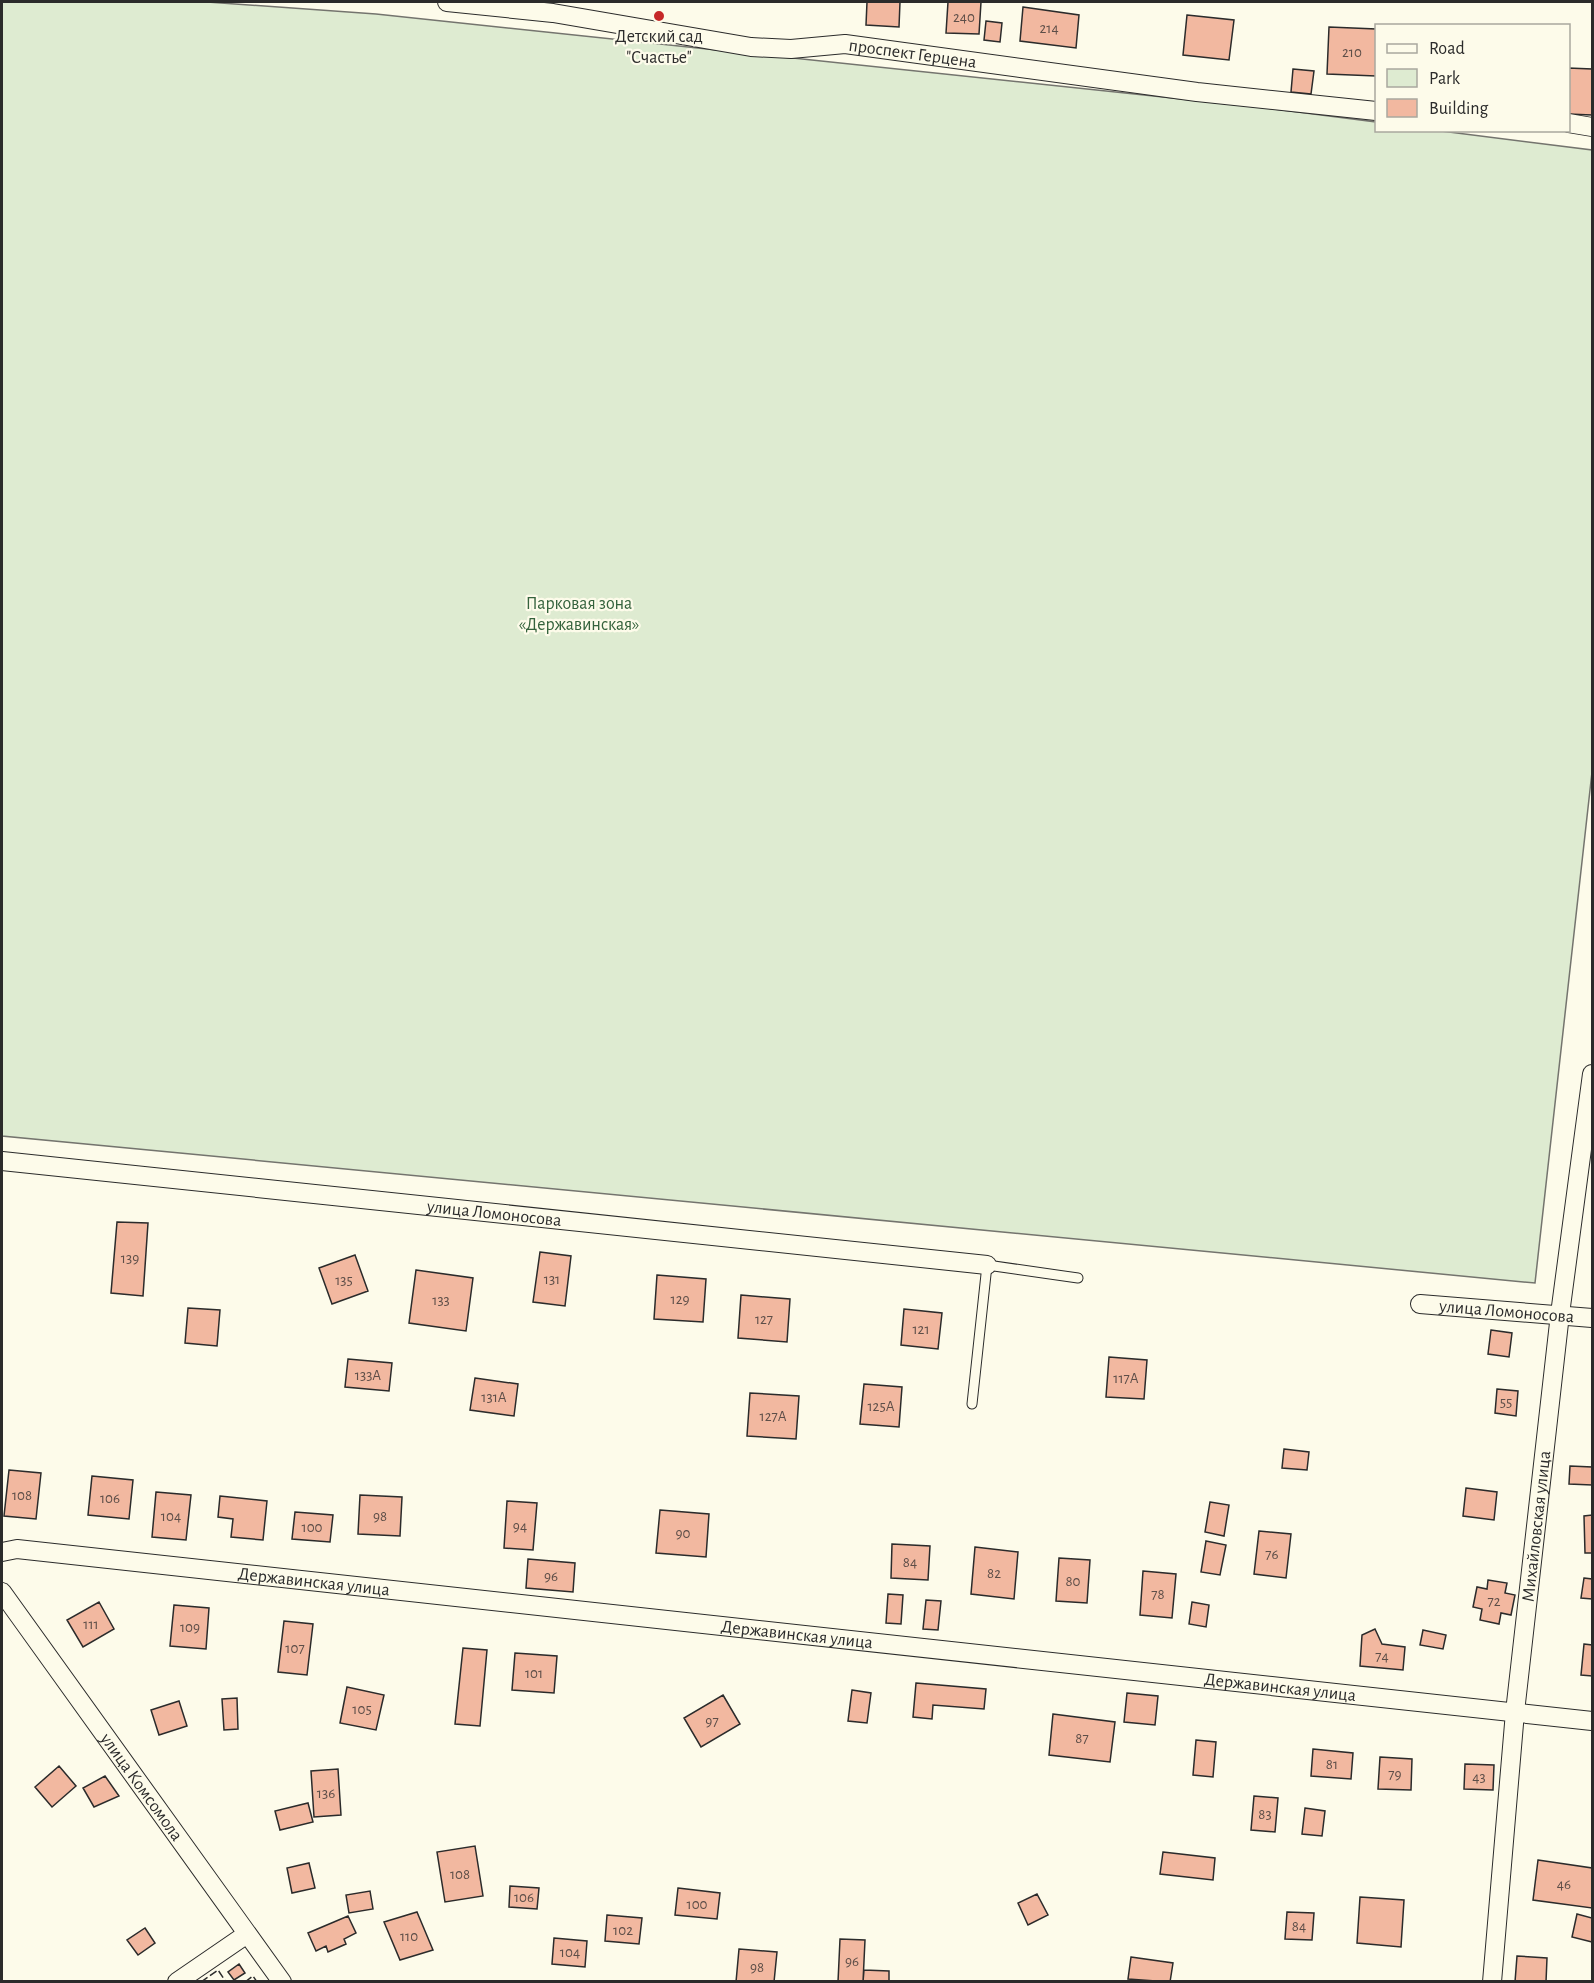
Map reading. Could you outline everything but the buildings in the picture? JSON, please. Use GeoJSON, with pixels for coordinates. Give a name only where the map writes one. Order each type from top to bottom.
{"type":"FeatureCollection","features":[{"type":"Feature","properties":{"kind":"street","name":"проспект Герцена"},"geometry":{"type":"LineString","coordinates":[[447,2],[553,13],[752,47],[791,49],[845,45],[1197,92],[1375,111]]}},
{"type":"Feature","properties":{"kind":"street"},"geometry":{"type":"LineString","coordinates":[[1570,123],[1593,128]]}},
{"type":"Feature","properties":{"kind":"street","name":"Михайловская улица"},"geometry":{"type":"LineString","coordinates":[[1492,1982],[1515,1712],[1560,1314],[1593,1074]]}},
{"type":"Feature","properties":{"kind":"street","name":"улица Ломоносова"},"geometry":{"type":"LineString","coordinates":[[2,1161],[987,1265]]}},
{"type":"Feature","properties":{"kind":"street","name":"улица Ломоносова"},"geometry":{"type":"LineString","coordinates":[[1420,1304],[1593,1318]]}},
{"type":"Feature","properties":{"kind":"street","name":"Державинская улица"},"geometry":{"type":"LineString","coordinates":[[2,1552],[17,1549],[1593,1720]]}},
{"type":"Feature","properties":{"kind":"street","name":"улица Комсомола"},"geometry":{"type":"LineString","coordinates":[[2,1593],[282,1982]]}},
{"type":"Feature","properties":{"kind":"street"},"geometry":{"type":"LineString","coordinates":[[177,1982],[247,1934]]}},
{"type":"Feature","properties":{"kind":"lane"},"geometry":{"type":"LineString","coordinates":[[972,1404],[987,1265],[1078,1278]]}},
{"type":"Feature","properties":{"kind":"green space","name":"Парковая зона «Державинская»"},"geometry":{"type":"Polygon","coordinates":[[[2,2],[207,2],[376,14],[1267,108],[1375,122],[1375,132],[1449,132],[1592,150],[1592,772],[1535,1283],[2,1136],[2,2]]]}},
{"type":"Feature","properties":{"kind":"fence"},"geometry":{"type":"LineString","coordinates":[[201,1982],[218,1970],[226,1982]]}},
{"type":"Feature","properties":{"kind":"fence"},"geometry":{"type":"LineString","coordinates":[[245,1982],[253,1976],[257,1982]]}},
{"type":"Feature","properties":{"kind":"place","name":"Детский сад \"Счастье\""},"geometry":{"type":"Point","coordinates":[659,16]}}]}
